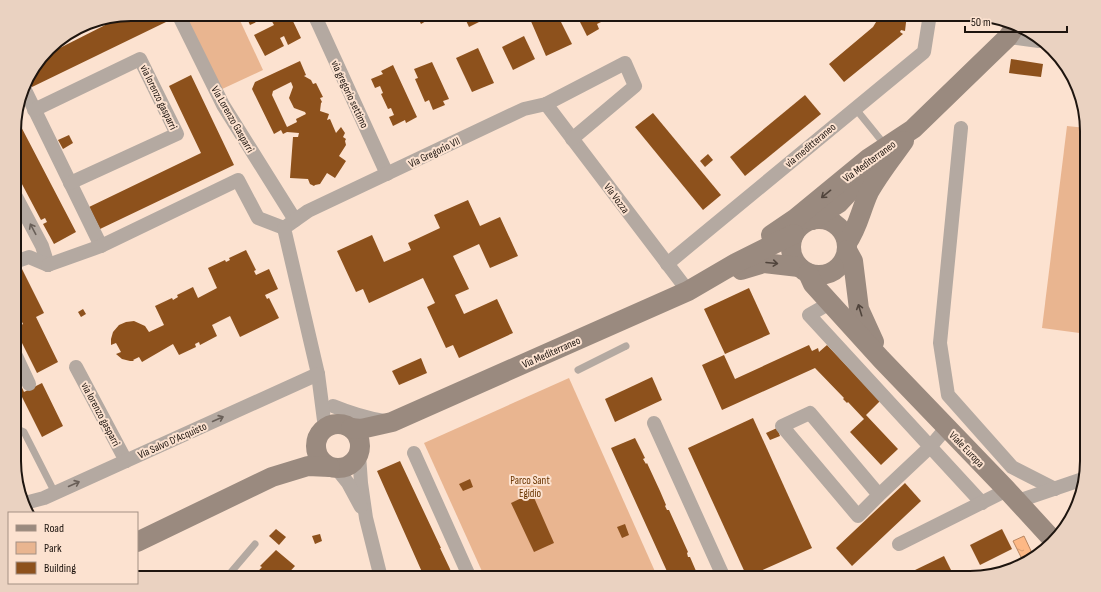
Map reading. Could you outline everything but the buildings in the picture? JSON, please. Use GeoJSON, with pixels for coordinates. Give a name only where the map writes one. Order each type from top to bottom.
{"type":"FeatureCollection","features":[{"type":"Feature","properties":{"kind":"main road","name":"Via Mediterraneo"},"geometry":{"type":"LineString","coordinates":[[708,280],[733,256],[772,234],[796,218],[869,158],[913,129],[1012,31]]}},
{"type":"Feature","properties":{"kind":"main road"},"geometry":{"type":"LineString","coordinates":[[812,220],[839,203],[874,166],[913,129]]}},
{"type":"Feature","properties":{"kind":"main road"},"geometry":{"type":"LineString","coordinates":[[881,359],[859,309],[853,261],[847,247],[844,234],[839,227],[831,221],[822,219],[805,222],[794,234],[791,242],[791,251],[794,260],[803,270],[816,275],[825,275],[833,272],[840,266],[845,259],[847,247],[854,234],[868,194],[880,173],[913,129]]}},
{"type":"Feature","properties":{"kind":"main road","name":"Via Mediterraneo"},"geometry":{"type":"LineString","coordinates":[[348,427],[361,429],[392,422],[688,291],[743,260],[794,234]]}},
{"type":"Feature","properties":{"kind":"main road","name":"Via Mediterraneo"},"geometry":{"type":"LineString","coordinates":[[708,280],[764,262],[803,270]]}},
{"type":"Feature","properties":{"kind":"main road","name":"Viale Europa"},"geometry":{"type":"LineString","coordinates":[[803,270],[813,284],[881,359],[1013,496],[1050,537]]}},
{"type":"Feature","properties":{"kind":"main road","name":"Via Mediterraneo"},"geometry":{"type":"LineString","coordinates":[[359,452],[392,422]]}},
{"type":"Feature","properties":{"kind":"main road"},"geometry":{"type":"LineString","coordinates":[[138,542],[272,477],[308,466],[333,468],[347,467],[352,464],[359,452],[358,437],[348,427],[338,424],[331,425],[305,455],[281,469],[272,477]]}},
{"type":"Feature","properties":{"kind":"main road"},"geometry":{"type":"LineString","coordinates":[[320,436],[318,456],[325,464],[333,468]]}},
{"type":"Feature","properties":{"kind":"street","name":"Via Lorenzo Gasparri"},"geometry":{"type":"LineString","coordinates":[[181,21],[223,105],[290,224]]}},
{"type":"Feature","properties":{"kind":"street","name":"via gregorio settimo"},"geometry":{"type":"LineString","coordinates":[[317,21],[387,174]]}},
{"type":"Feature","properties":{"kind":"street","name":"via meditteraneo"},"geometry":{"type":"LineString","coordinates":[[668,264],[924,52],[929,21]]}},
{"type":"Feature","properties":{"kind":"street"},"geometry":{"type":"LineString","coordinates":[[1012,31],[1024,36]]}},
{"type":"Feature","properties":{"kind":"street","name":"via lorenzo gasparri"},"geometry":{"type":"LineString","coordinates":[[34,110],[140,59],[144,66],[177,134],[70,183]]}},
{"type":"Feature","properties":{"kind":"street","name":"Via Gregorio VII"},"geometry":{"type":"LineString","coordinates":[[290,224],[308,211],[524,109],[546,104],[625,63],[635,86],[572,139]]}},
{"type":"Feature","properties":{"kind":"street"},"geometry":{"type":"LineString","coordinates":[[27,95],[101,246]]}},
{"type":"Feature","properties":{"kind":"street","name":"Via Vozza"},"geometry":{"type":"LineString","coordinates":[[546,104],[688,291]]}},
{"type":"Feature","properties":{"kind":"street"},"geometry":{"type":"LineString","coordinates":[[962,128],[940,343],[948,394],[1012,467],[1055,489]]}},
{"type":"Feature","properties":{"kind":"street"},"geometry":{"type":"LineString","coordinates":[[21,260],[29,257],[48,265],[101,246],[238,180],[258,218],[290,224],[318,374],[320,436]]}},
{"type":"Feature","properties":{"kind":"street"},"geometry":{"type":"LineString","coordinates":[[21,206],[42,246],[48,265]]}},
{"type":"Feature","properties":{"kind":"street"},"geometry":{"type":"LineString","coordinates":[[830,303],[809,315],[982,503]]}},
{"type":"Feature","properties":{"kind":"street","name":"via lorenzo gasparri"},"geometry":{"type":"LineString","coordinates":[[76,367],[126,461]]}},
{"type":"Feature","properties":{"kind":"street"},"geometry":{"type":"LineString","coordinates":[[21,369],[30,384]]}},
{"type":"Feature","properties":{"kind":"street"},"geometry":{"type":"LineString","coordinates":[[318,374],[333,406],[348,427]]}},
{"type":"Feature","properties":{"kind":"street","name":"Via Salvo D'Acquisto"},"geometry":{"type":"LineString","coordinates":[[29,502],[44,498],[318,374]]}},
{"type":"Feature","properties":{"kind":"street"},"geometry":{"type":"LineString","coordinates":[[333,406],[348,413],[368,419],[392,422]]}},
{"type":"Feature","properties":{"kind":"street"},"geometry":{"type":"LineString","coordinates":[[879,495],[810,413],[782,426],[858,516],[930,446],[946,427]]}},
{"type":"Feature","properties":{"kind":"street"},"geometry":{"type":"LineString","coordinates":[[654,423],[721,571]]}},
{"type":"Feature","properties":{"kind":"street"},"geometry":{"type":"LineString","coordinates":[[359,452],[361,483],[366,518],[379,571]]}},
{"type":"Feature","properties":{"kind":"street"},"geometry":{"type":"LineString","coordinates":[[414,453],[467,571]]}},
{"type":"Feature","properties":{"kind":"street"},"geometry":{"type":"LineString","coordinates":[[333,468],[348,483],[366,518]]}},
{"type":"Feature","properties":{"kind":"street"},"geometry":{"type":"LineString","coordinates":[[899,544],[982,503],[1055,489],[1078,481]]}},
{"type":"Feature","properties":{"kind":"lane"},"geometry":{"type":"LineString","coordinates":[[855,108],[887,147]]}},
{"type":"Feature","properties":{"kind":"lane"},"geometry":{"type":"LineString","coordinates":[[578,370],[626,346]]}},
{"type":"Feature","properties":{"kind":"lane"},"geometry":{"type":"LineString","coordinates":[[21,431],[24,432],[55,493]]}},
{"type":"Feature","properties":{"kind":"lane"},"geometry":{"type":"LineString","coordinates":[[232,571],[255,544]]}},
{"type":"Feature","properties":{"kind":"green space"},"geometry":{"type":"Polygon","coordinates":[[[187,21],[240,21],[263,70],[220,90],[187,21]]]}},
{"type":"Feature","properties":{"kind":"green space"},"geometry":{"type":"Polygon","coordinates":[[[1067,126],[1080,127],[1080,333],[1042,328],[1067,126]]]}},
{"type":"Feature","properties":{"kind":"green space","name":"Parco Sant Egidio"},"geometry":{"type":"Polygon","coordinates":[[[569,378],[655,571],[482,571],[424,443],[569,378]]]}},
{"type":"Feature","properties":{"kind":"water"},"geometry":{"type":"Polygon","coordinates":[[[1024,536],[1031,552],[1022,558],[1013,541],[1024,536]]]}}]}
